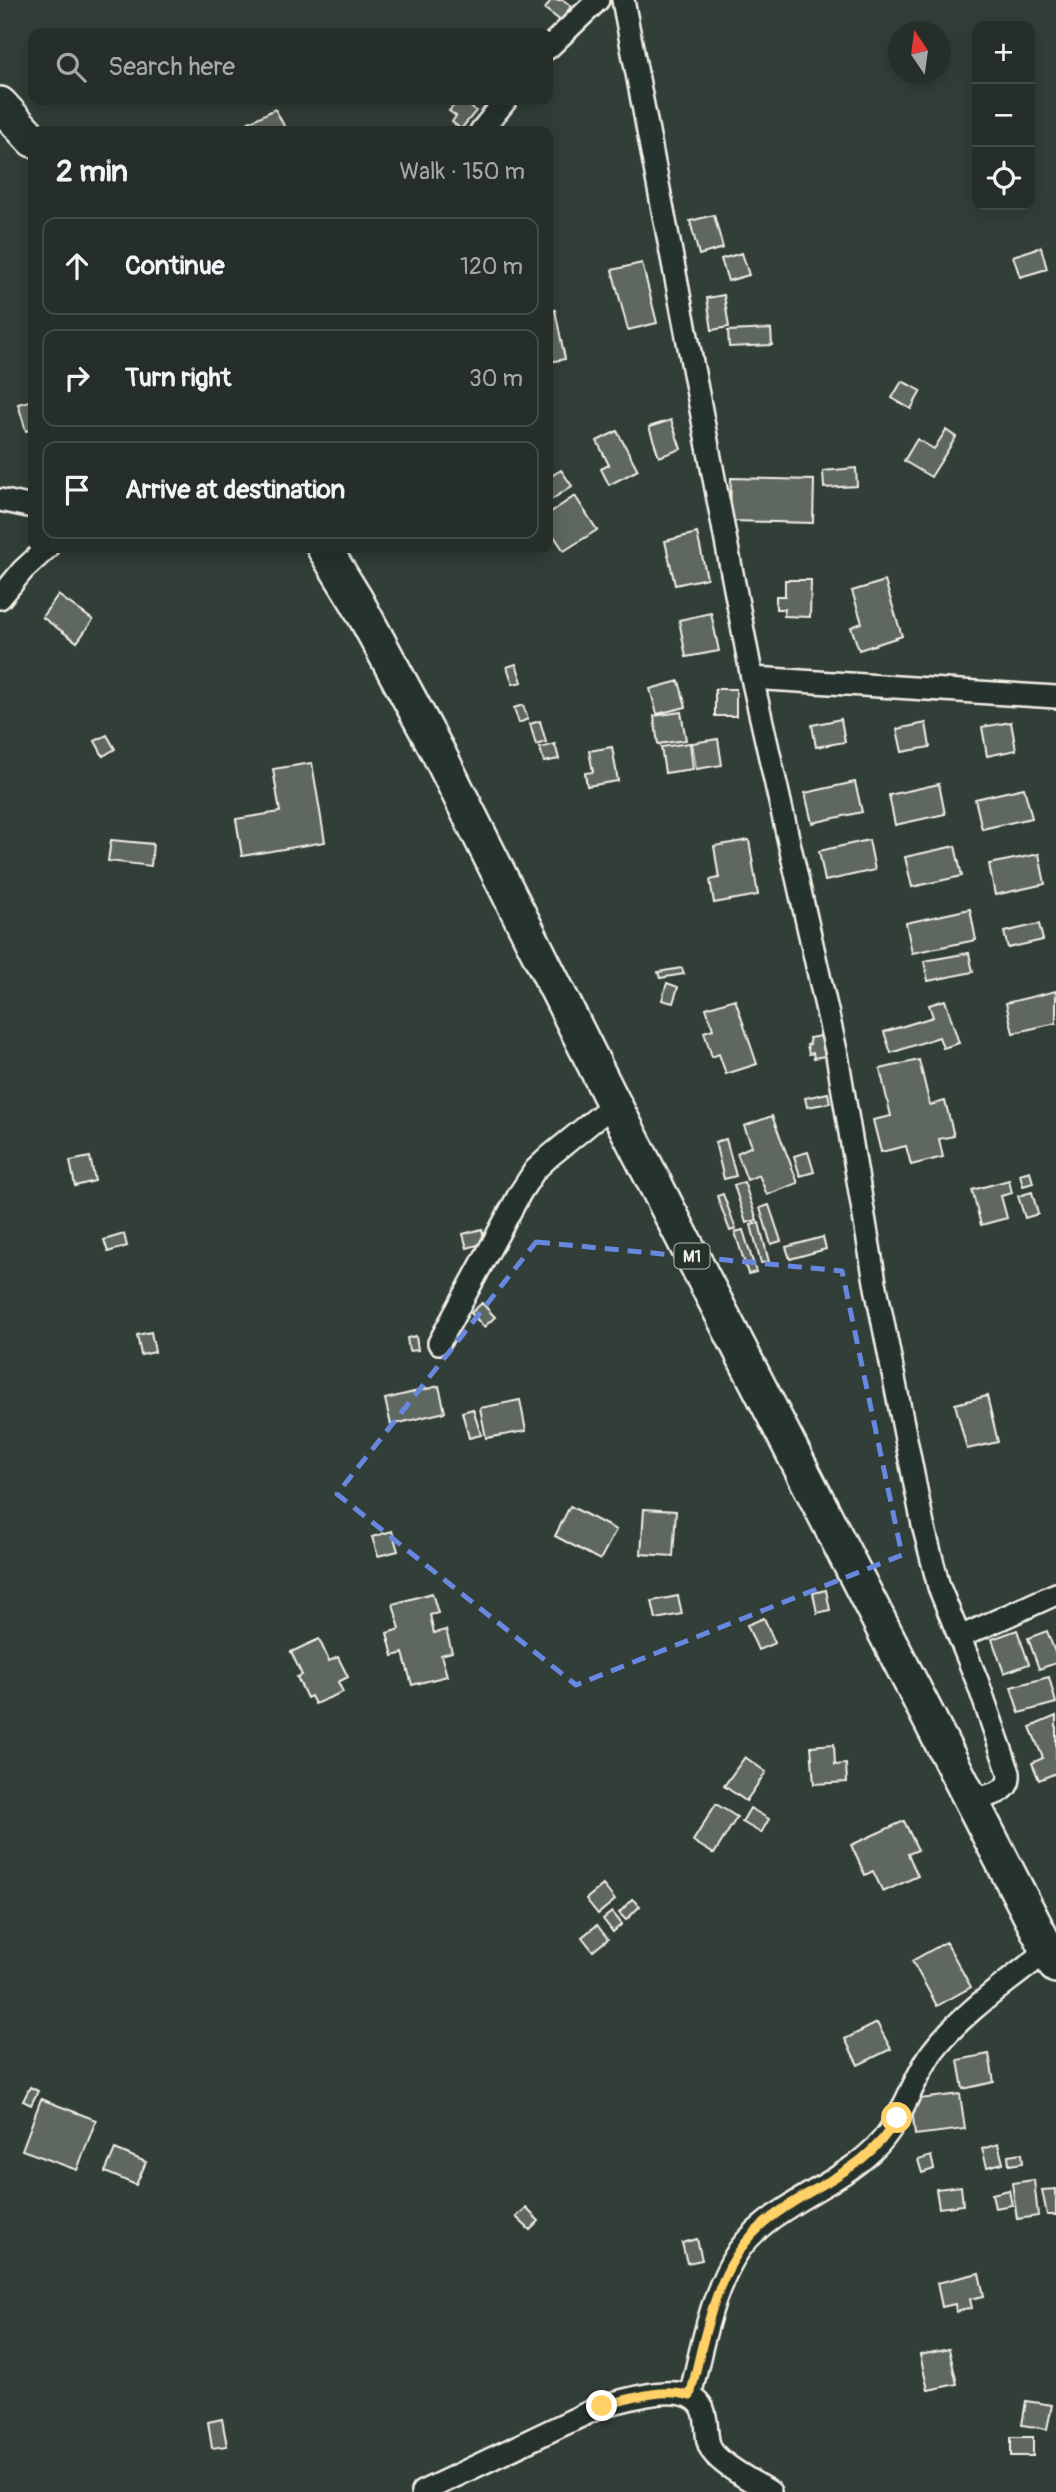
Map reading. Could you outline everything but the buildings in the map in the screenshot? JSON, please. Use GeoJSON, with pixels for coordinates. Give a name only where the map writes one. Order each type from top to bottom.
{"type":"FeatureCollection","features":[{"type":"Feature","properties":{"kind":"highway"},"geometry":{"type":"LineString","coordinates":[[0,104],[28,135]]}},
{"type":"Feature","properties":{"kind":"highway","name":"M1"},"geometry":{"type":"LineString","coordinates":[[327,553],[356,600],[439,754],[614,1104],[1052,1958]]}},
{"type":"Feature","properties":{"kind":"street"},"geometry":{"type":"LineString","coordinates":[[553,43],[598,0]]}},
{"type":"Feature","properties":{"kind":"street"},"geometry":{"type":"LineString","coordinates":[[623,0],[752,678],[837,1055],[875,1282],[923,1525],[939,1587],[978,1683],[1009,1777],[1008,1786],[1003,1790],[971,1800]]}},
{"type":"Feature","properties":{"kind":"street"},"geometry":{"type":"LineString","coordinates":[[485,126],[502,105]]}},
{"type":"Feature","properties":{"kind":"street"},"geometry":{"type":"LineString","coordinates":[[0,500],[28,506]]}},
{"type":"Feature","properties":{"kind":"street"},"geometry":{"type":"LineString","coordinates":[[0,598],[42,553]]}},
{"type":"Feature","properties":{"kind":"street"},"geometry":{"type":"LineString","coordinates":[[752,678],[1056,697]]}},
{"type":"Feature","properties":{"kind":"street"},"geometry":{"type":"LineString","coordinates":[[439,1343],[535,1170],[614,1104]]}},
{"type":"Feature","properties":{"kind":"street"},"geometry":{"type":"LineString","coordinates":[[960,1637],[1056,1594]]}},
{"type":"Feature","properties":{"kind":"street"},"geometry":{"type":"LineString","coordinates":[[690,2396],[716,2299],[727,2271],[740,2249],[758,2228],[847,2171],[872,2151],[889,2133],[918,2074],[935,2049],[956,2026],[1052,1958]]}},
{"type":"Feature","properties":{"kind":"street"},"geometry":{"type":"LineString","coordinates":[[422,2492],[602,2406],[675,2392],[690,2396],[704,2411],[708,2442],[718,2459],[770,2492]]}},
{"type":"Feature","properties":{"kind":"highlighted area"},"geometry":{"type":"Polygon","coordinates":[[[536,1242],[842,1271],[902,1555],[576,1685],[337,1494],[536,1242]]]}},
{"type":"Feature","properties":{"kind":"route"},"geometry":{"type":"LineString","coordinates":[[602,2406],[631,2398],[675,2392],[690,2396],[716,2299],[727,2271],[740,2249],[758,2228],[860,2162],[889,2133],[897,2118]]}}]}
